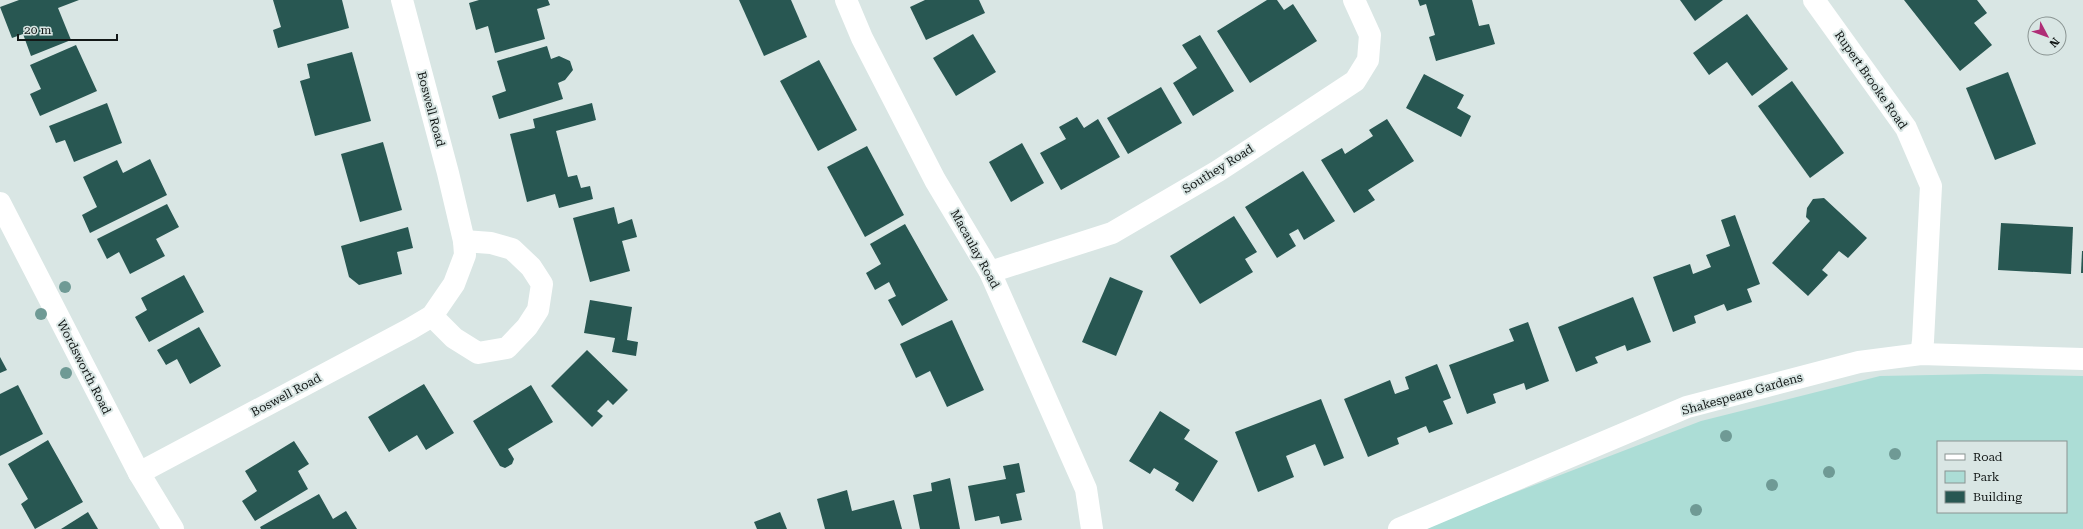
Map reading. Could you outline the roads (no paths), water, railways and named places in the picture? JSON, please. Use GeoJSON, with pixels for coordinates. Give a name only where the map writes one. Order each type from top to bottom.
{"type":"FeatureCollection","features":[{"type":"Feature","properties":{"kind":"street","name":"Boswell Road"},"geometry":{"type":"LineString","coordinates":[[139,473],[432,316],[454,284],[465,255],[464,241],[448,173],[402,0]]}},
{"type":"Feature","properties":{"kind":"street","name":"Macaulay Road"},"geometry":{"type":"LineString","coordinates":[[846,0],[862,38],[935,180],[990,272],[1086,489],[1092,529]]}},
{"type":"Feature","properties":{"kind":"street","name":"Southey Road"},"geometry":{"type":"LineString","coordinates":[[990,272],[1112,233],[1218,171],[1355,81],[1368,60],[1370,35],[1354,0]]}},
{"type":"Feature","properties":{"kind":"street","name":"Rupert Brooke Road"},"geometry":{"type":"LineString","coordinates":[[1814,0],[1906,128],[1930,186],[1923,341],[1921,354]]}},
{"type":"Feature","properties":{"kind":"street","name":"Wordsworth Road"},"geometry":{"type":"LineString","coordinates":[[0,203],[139,473],[173,529]]}},
{"type":"Feature","properties":{"kind":"street"},"geometry":{"type":"LineString","coordinates":[[432,316],[454,338],[478,353],[507,348],[527,327],[538,310],[542,284],[531,267],[512,249],[491,243],[464,241]]}},
{"type":"Feature","properties":{"kind":"street","name":"Shakespeare Gardens"},"geometry":{"type":"LineString","coordinates":[[1399,529],[1687,407],[1859,362],[1921,354],[2083,359]]}}]}
